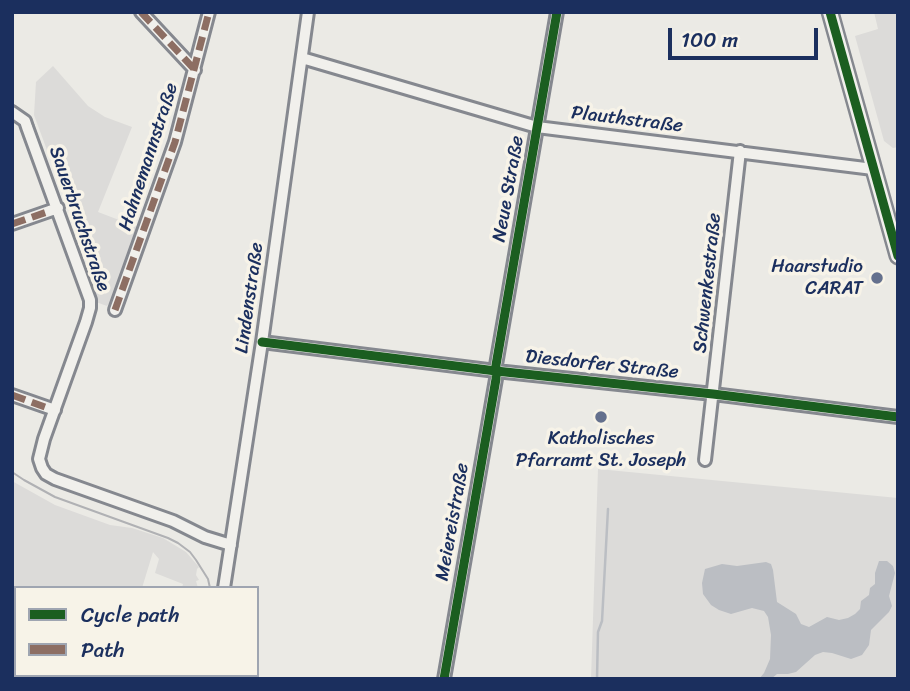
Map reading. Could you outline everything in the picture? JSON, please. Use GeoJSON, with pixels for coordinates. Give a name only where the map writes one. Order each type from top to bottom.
{"type":"FeatureCollection","features":[{"type":"Feature","properties":{"kind":"main road"},"geometry":{"type":"LineString","coordinates":[[830,12],[898,256]]}},
{"type":"Feature","properties":{"kind":"street"},"geometry":{"type":"LineString","coordinates":[[141,12],[195,70]]}},
{"type":"Feature","properties":{"kind":"street","name":"Hahnemannstraße"},"geometry":{"type":"LineString","coordinates":[[115,310],[175,142],[209,12]]}},
{"type":"Feature","properties":{"kind":"street","name":"Lindenstraße"},"geometry":{"type":"LineString","coordinates":[[225,586],[308,12]]}},
{"type":"Feature","properties":{"kind":"street","name":"Neue Straße"},"geometry":{"type":"LineString","coordinates":[[496,371],[557,12]]}},
{"type":"Feature","properties":{"kind":"street","name":"Plauthstraße"},"geometry":{"type":"LineString","coordinates":[[302,58],[537,127],[873,169]]}},
{"type":"Feature","properties":{"kind":"street","name":"Sauerbruchstraße"},"geometry":{"type":"LineString","coordinates":[[12,112],[25,121],[90,300],[86,322],[44,439],[39,459],[42,468],[55,478],[231,545]]}},
{"type":"Feature","properties":{"kind":"street","name":"Schwenkestraße"},"geometry":{"type":"LineString","coordinates":[[705,460],[740,152]]}},
{"type":"Feature","properties":{"kind":"street"},"geometry":{"type":"LineString","coordinates":[[12,224],[58,208]]}},
{"type":"Feature","properties":{"kind":"street","name":"Diesdorfer Straße"},"geometry":{"type":"LineString","coordinates":[[262,342],[898,417]]}},
{"type":"Feature","properties":{"kind":"street","name":"Meiereistraße"},"geometry":{"type":"LineString","coordinates":[[444,679],[496,371]]}},
{"type":"Feature","properties":{"kind":"street"},"geometry":{"type":"LineString","coordinates":[[12,395],[55,410]]}},
{"type":"Feature","properties":{"kind":"shaded area"},"geometry":{"type":"Polygon","coordinates":[[[874,12],[898,12],[898,147],[893,148],[884,141],[855,36],[878,29],[874,12]]]}},
{"type":"Feature","properties":{"kind":"shaded area"},"geometry":{"type":"Polygon","coordinates":[[[53,66],[88,106],[105,117],[132,127],[98,212],[140,228],[115,297],[107,306],[96,302],[94,293],[97,285],[34,115],[36,82],[53,66]]]}},
{"type":"Feature","properties":{"kind":"shaded area"},"geometry":{"type":"Polygon","coordinates":[[[598,469],[898,498],[898,679],[591,679],[598,469]]]}},
{"type":"Feature","properties":{"kind":"shaded area"},"geometry":{"type":"Polygon","coordinates":[[[12,481],[55,505],[110,525],[132,528],[163,538],[186,552],[199,567],[196,575],[199,580],[196,581],[197,586],[182,586],[155,573],[159,559],[153,552],[143,586],[14,586],[14,677],[194,679],[12,679],[12,481]]]}},
{"type":"Feature","properties":{"kind":"shaded area"},"geometry":{"type":"Polygon","coordinates":[[[879,561],[887,561],[893,566],[895,573],[889,596],[892,606],[871,630],[869,645],[862,655],[851,659],[823,652],[815,655],[796,672],[777,674],[771,679],[759,679],[770,659],[771,635],[768,617],[764,611],[752,608],[731,614],[711,605],[703,594],[705,569],[722,564],[737,566],[766,562],[771,564],[773,570],[777,602],[796,614],[801,624],[809,627],[827,617],[839,620],[855,614],[860,609],[861,601],[869,595],[870,588],[875,584],[879,561]]]}},
{"type":"Feature","properties":{"kind":"waterway"},"geometry":{"type":"LineString","coordinates":[[597,679],[608,509]]}},
{"type":"Feature","properties":{"kind":"tram line"},"geometry":{"type":"LineString","coordinates":[[12,472],[55,497],[178,543],[196,560],[210,586]]}},
{"type":"Feature","properties":{"kind":"marked path"},"geometry":{"type":"LineString","coordinates":[[141,12],[195,70]]}},
{"type":"Feature","properties":{"kind":"marked path"},"geometry":{"type":"LineString","coordinates":[[115,310],[175,142],[209,12]]}},
{"type":"Feature","properties":{"kind":"marked path"},"geometry":{"type":"LineString","coordinates":[[12,224],[47,212]]}},
{"type":"Feature","properties":{"kind":"marked path"},"geometry":{"type":"LineString","coordinates":[[12,395],[45,407]]}},
{"type":"Feature","properties":{"kind":"cycle path"},"geometry":{"type":"LineString","coordinates":[[444,679],[557,12]]}},
{"type":"Feature","properties":{"kind":"cycle path"},"geometry":{"type":"LineString","coordinates":[[830,12],[898,256]]}},
{"type":"Feature","properties":{"kind":"cycle path"},"geometry":{"type":"LineString","coordinates":[[262,342],[898,417]]}},
{"type":"Feature","properties":{"kind":"place","name":"Haarstudio CARAT"},"geometry":{"type":"Point","coordinates":[877,278]}},
{"type":"Feature","properties":{"kind":"place","name":"Katholisches Pfarramt St. Joseph"},"geometry":{"type":"Point","coordinates":[601,417]}}]}
